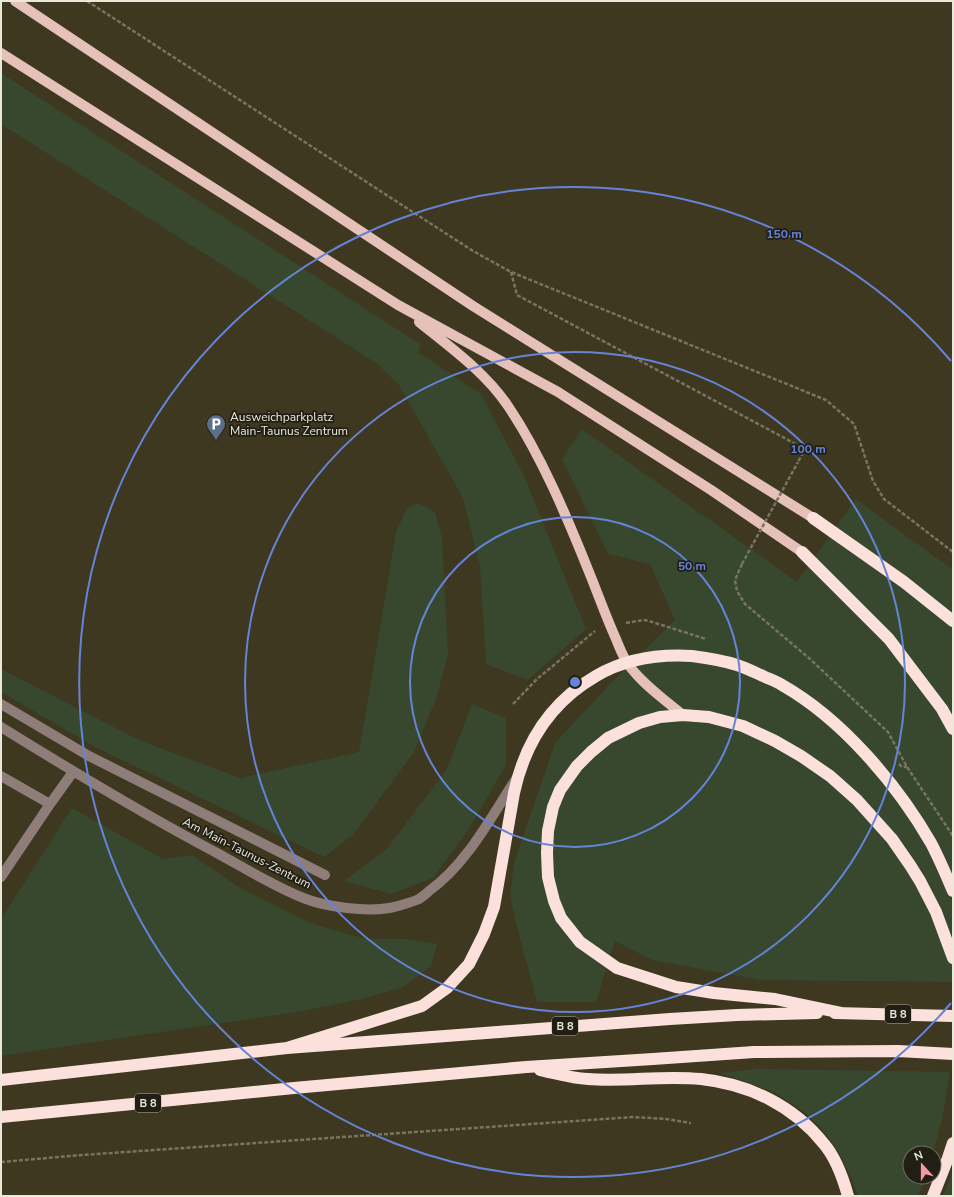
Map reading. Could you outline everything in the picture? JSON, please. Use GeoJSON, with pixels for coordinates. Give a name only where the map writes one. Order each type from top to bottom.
{"type":"FeatureCollection","features":[{"type":"Feature","properties":{"kind":"highway"},"geometry":{"type":"LineString","coordinates":[[813,518],[904,582],[953,621]]}},
{"type":"Feature","properties":{"kind":"highway"},"geometry":{"type":"LineString","coordinates":[[802,552],[889,639],[942,709],[953,729]]}},
{"type":"Feature","properties":{"kind":"highway"},"geometry":{"type":"LineString","coordinates":[[287,1048],[422,1006],[447,988],[469,964],[484,934],[494,908],[518,775],[526,754],[544,721],[572,691],[605,671],[627,662],[656,656],[676,655],[708,658],[738,665],[782,684],[811,704],[837,726],[874,762],[902,798],[931,844],[953,891]]}},
{"type":"Feature","properties":{"kind":"highway"},"geometry":{"type":"LineString","coordinates":[[842,1013],[776,999],[714,993],[657,982],[617,968],[580,942],[561,918],[554,901],[548,877],[547,853],[548,831],[553,808],[560,790],[577,766],[608,738],[639,723],[660,717],[683,715],[709,717],[736,724],[775,741],[830,776],[857,800],[892,839],[910,865],[936,912],[953,958]]}},
{"type":"Feature","properties":{"kind":"highway","name":"B 8"},"geometry":{"type":"LineString","coordinates":[[1,1080],[287,1048],[670,1019],[786,1013],[953,1016]]}},
{"type":"Feature","properties":{"kind":"highway","name":"B 8"},"geometry":{"type":"LineString","coordinates":[[1,1117],[526,1067],[754,1052],[898,1051],[953,1054]]}},
{"type":"Feature","properties":{"kind":"highway"},"geometry":{"type":"LineString","coordinates":[[526,1067],[589,1080],[663,1078],[701,1079],[733,1084],[757,1092],[777,1102],[797,1117],[825,1144],[835,1161],[848,1196]]}},
{"type":"Feature","properties":{"kind":"highway"},"geometry":{"type":"LineString","coordinates":[[934,1196],[953,1144]]}},
{"type":"Feature","properties":{"kind":"main road"},"geometry":{"type":"LineString","coordinates":[[15,1],[473,306],[813,518]]}},
{"type":"Feature","properties":{"kind":"main road"},"geometry":{"type":"LineString","coordinates":[[1,52],[398,305],[558,392],[711,490],[802,552]]}},
{"type":"Feature","properties":{"kind":"main road"},"geometry":{"type":"LineString","coordinates":[[398,305],[483,375],[508,406],[530,443],[553,488],[610,626],[627,662],[641,680],[683,715]]}},
{"type":"Feature","properties":{"kind":"street"},"geometry":{"type":"LineString","coordinates":[[1,704],[89,756],[326,876]]}},
{"type":"Feature","properties":{"kind":"street","name":"Am Main-Taunus-Zentrum"},"geometry":{"type":"LineString","coordinates":[[1,727],[73,772],[186,837],[273,883],[306,899],[332,906],[361,909],[389,908],[419,899],[439,884],[460,862],[518,775]]}},
{"type":"Feature","properties":{"kind":"street"},"geometry":{"type":"LineString","coordinates":[[1,877],[73,772]]}},
{"type":"Feature","properties":{"kind":"street"},"geometry":{"type":"LineString","coordinates":[[1,776],[50,804]]}},
{"type":"Feature","properties":{"kind":"path"},"geometry":{"type":"LineString","coordinates":[[87,1],[473,251],[511,272],[826,400],[854,424],[873,481],[884,499],[953,552]]}},
{"type":"Feature","properties":{"kind":"path"},"geometry":{"type":"LineString","coordinates":[[511,272],[517,295],[805,449],[742,564],[735,580],[737,592],[745,604],[810,659],[888,732],[907,767],[953,836]]}},
{"type":"Feature","properties":{"kind":"path"},"geometry":{"type":"LineString","coordinates":[[1,1162],[90,1154],[633,1117],[666,1119],[691,1123]]}},
{"type":"Feature","properties":{"kind":"green space"},"geometry":{"type":"Polygon","coordinates":[[[1,73],[420,344],[418,352],[481,394],[525,478],[586,629],[528,680],[486,664],[480,566],[463,498],[399,385],[376,363],[1,124],[1,73]]]}},
{"type":"Feature","properties":{"kind":"green space"},"geometry":{"type":"Polygon","coordinates":[[[582,429],[797,582],[856,499],[953,570],[953,982],[760,980],[652,960],[615,941],[596,1002],[537,1002],[510,895],[514,863],[555,743],[610,684],[675,620],[650,564],[608,554],[562,459],[582,429]]]}},
{"type":"Feature","properties":{"kind":"green space"},"geometry":{"type":"Polygon","coordinates":[[[416,503],[426,506],[435,513],[442,538],[448,655],[436,699],[414,752],[353,835],[324,857],[97,748],[1,692],[1,669],[141,741],[240,778],[359,752],[396,532],[407,508],[416,503]]]}},
{"type":"Feature","properties":{"kind":"green space"},"geometry":{"type":"Polygon","coordinates":[[[472,704],[506,718],[506,765],[468,830],[433,878],[391,894],[344,881],[386,850],[447,769],[472,704]]]}},
{"type":"Feature","properties":{"kind":"green space"},"geometry":{"type":"Polygon","coordinates":[[[72,808],[163,859],[192,855],[240,888],[310,923],[366,939],[405,939],[437,944],[431,966],[402,988],[361,999],[303,1011],[1,1056],[1,919],[72,808]]]}},
{"type":"Feature","properties":{"kind":"green space"},"geometry":{"type":"Polygon","coordinates":[[[756,1069],[950,1072],[942,1121],[935,1145],[902,1145],[902,1185],[923,1185],[918,1196],[858,1196],[853,1181],[840,1154],[823,1130],[803,1111],[774,1092],[720,1073],[756,1069]]]}},
{"type":"Feature","properties":{"kind":"green space"},"geometry":{"type":"Polygon","coordinates":[[[953,1170],[953,1196],[943,1196],[953,1170]]]}},
{"type":"Feature","properties":{"kind":"place","name":"Ausweichparkplatz Main-Taunus Zentrum"},"geometry":{"type":"Point","coordinates":[216,441]}}]}
